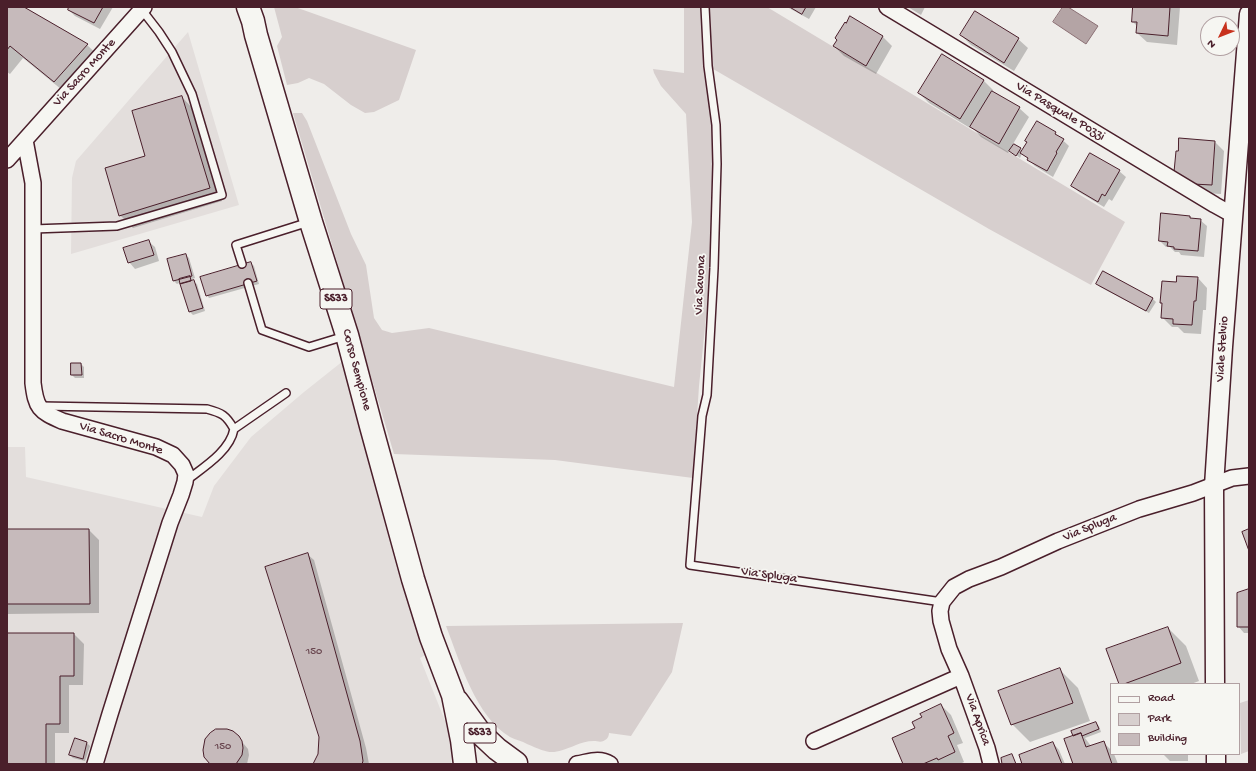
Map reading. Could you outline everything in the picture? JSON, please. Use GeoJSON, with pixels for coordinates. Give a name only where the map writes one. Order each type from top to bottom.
{"type":"FeatureCollection","features":[{"type":"Feature","properties":{"kind":"main road","name":"Corso Sempione"},"geometry":{"type":"LineString","coordinates":[[251,12],[256,35],[311,222],[347,335],[371,426],[431,637],[453,695],[465,764]]}},
{"type":"Feature","properties":{"kind":"main road","name":"Corso Sempione"},"geometry":{"type":"LineString","coordinates":[[453,695],[481,734],[497,749],[517,764]]}},
{"type":"Feature","properties":{"kind":"main road"},"geometry":{"type":"LineString","coordinates":[[493,764],[502,762],[517,764]]}},
{"type":"Feature","properties":{"kind":"street","name":"Via Pasquale Pozzi"},"geometry":{"type":"LineString","coordinates":[[887,7],[1208,201],[1233,214]]}},
{"type":"Feature","properties":{"kind":"street","name":"Via Sacro Monte"},"geometry":{"type":"LineString","coordinates":[[7,160],[143,8]]}},
{"type":"Feature","properties":{"kind":"street","name":"Viale Stelvio"},"geometry":{"type":"LineString","coordinates":[[1215,683],[1214,486],[1249,14]]}},
{"type":"Feature","properties":{"kind":"street"},"geometry":{"type":"LineString","coordinates":[[25,140],[33,183],[33,383],[35,399],[38,406]]}},
{"type":"Feature","properties":{"kind":"street","name":"Via Sacro Monte"},"geometry":{"type":"LineString","coordinates":[[38,406],[49,416],[62,421],[156,447],[173,455],[182,465],[186,474],[185,482]]}},
{"type":"Feature","properties":{"kind":"street","name":"Via Spluga"},"geometry":{"type":"LineString","coordinates":[[942,602],[954,588],[969,579],[1001,567],[1058,541],[1139,509],[1214,486],[1232,478],[1249,476]]}},
{"type":"Feature","properties":{"kind":"street"},"geometry":{"type":"LineString","coordinates":[[95,764],[165,538],[185,482]]}},
{"type":"Feature","properties":{"kind":"street"},"geometry":{"type":"LineString","coordinates":[[814,741],[961,676],[949,649],[941,620],[940,611],[942,602]]}},
{"type":"Feature","properties":{"kind":"street","name":"Via Aprica"},"geometry":{"type":"LineString","coordinates":[[961,676],[987,748],[991,764]]}},
{"type":"Feature","properties":{"kind":"street"},"geometry":{"type":"LineString","coordinates":[[583,763],[597,760],[606,761],[610,764]]}},
{"type":"Feature","properties":{"kind":"lane","name":"Via Savona"},"geometry":{"type":"LineString","coordinates":[[690,565],[702,416],[707,395],[716,212],[716,125],[708,66],[705,7]]}},
{"type":"Feature","properties":{"kind":"lane"},"geometry":{"type":"LineString","coordinates":[[33,229],[117,226],[222,195],[192,94],[172,52],[143,8]]}},
{"type":"Feature","properties":{"kind":"lane"},"geometry":{"type":"LineString","coordinates":[[242,264],[236,245],[311,222]]}},
{"type":"Feature","properties":{"kind":"lane"},"geometry":{"type":"LineString","coordinates":[[248,283],[262,330],[309,347],[347,335]]}},
{"type":"Feature","properties":{"kind":"lane"},"geometry":{"type":"LineString","coordinates":[[234,429],[286,393]]}},
{"type":"Feature","properties":{"kind":"lane"},"geometry":{"type":"LineString","coordinates":[[38,406],[206,409],[220,412],[228,419],[234,429],[233,437],[217,456],[185,482]]}},
{"type":"Feature","properties":{"kind":"lane","name":"Via Spluga"},"geometry":{"type":"LineString","coordinates":[[690,565],[942,602]]}},
{"type":"Feature","properties":{"kind":"shaded area"},"geometry":{"type":"Polygon","coordinates":[[[1063,7],[1068,7],[1098,26],[1086,44],[1053,22],[1063,7]]]}},
{"type":"Feature","properties":{"kind":"shaded area"},"geometry":{"type":"Polygon","coordinates":[[[188,32],[239,205],[71,254],[72,178],[76,161],[188,32]]]}},
{"type":"Feature","properties":{"kind":"shaded area"},"geometry":{"type":"Polygon","coordinates":[[[343,361],[427,654],[420,658],[449,731],[452,750],[451,764],[7,764],[7,447],[25,447],[26,477],[202,517],[214,486],[251,437],[343,361]]]}},
{"type":"Feature","properties":{"kind":"green space"},"geometry":{"type":"Polygon","coordinates":[[[274,7],[295,7],[416,50],[399,100],[374,112],[365,113],[351,105],[324,84],[309,78],[298,83],[287,85],[277,46],[282,37],[274,7]]]}},
{"type":"Feature","properties":{"kind":"green space"},"geometry":{"type":"Polygon","coordinates":[[[684,7],[702,7],[713,147],[714,183],[708,297],[699,386],[693,478],[555,460],[394,454],[293,113],[302,113],[307,121],[351,234],[366,265],[374,318],[382,330],[392,333],[429,328],[674,387],[692,222],[686,114],[661,86],[653,69],[684,73],[684,7]]]}},
{"type":"Feature","properties":{"kind":"green space"},"geometry":{"type":"Polygon","coordinates":[[[705,7],[767,7],[1125,222],[1091,285],[989,229],[708,66],[705,7]]]}},
{"type":"Feature","properties":{"kind":"green space"},"geometry":{"type":"Polygon","coordinates":[[[683,623],[672,672],[631,736],[609,733],[607,739],[600,742],[587,742],[556,752],[541,750],[510,737],[498,728],[478,703],[470,688],[446,626],[683,623]]]}},
{"type":"Feature","properties":{"kind":"green space"},"geometry":{"type":"Polygon","coordinates":[[[1249,700],[1249,751],[1241,754],[1240,703],[1249,700]]]}},
{"type":"Feature","properties":{"kind":"building"},"geometry":{"type":"Polygon","coordinates":[[[7,7],[24,7],[88,44],[54,82],[10,46],[7,50],[7,7]]]}},
{"type":"Feature","properties":{"kind":"building"},"geometry":{"type":"Polygon","coordinates":[[[69,7],[103,7],[94,23],[68,10],[69,7]]]}},
{"type":"Feature","properties":{"kind":"building"},"geometry":{"type":"Polygon","coordinates":[[[790,7],[806,7],[802,14],[790,7]]]}},
{"type":"Feature","properties":{"kind":"building"},"geometry":{"type":"Polygon","coordinates":[[[1133,7],[1170,7],[1168,36],[1136,33],[1137,22],[1132,22],[1133,7]]]}},
{"type":"Feature","properties":{"kind":"building"},"geometry":{"type":"Polygon","coordinates":[[[975,11],[1019,38],[1004,63],[960,35],[975,11]]]}},
{"type":"Feature","properties":{"kind":"building"},"geometry":{"type":"Polygon","coordinates":[[[850,16],[883,36],[866,66],[833,46],[837,40],[835,38],[850,16]]]}},
{"type":"Feature","properties":{"kind":"building"},"geometry":{"type":"Polygon","coordinates":[[[942,54],[984,80],[960,119],[918,93],[942,54]]]}},
{"type":"Feature","properties":{"kind":"building"},"geometry":{"type":"Polygon","coordinates":[[[992,91],[1020,107],[999,144],[970,127],[992,91]]]}},
{"type":"Feature","properties":{"kind":"building"},"geometry":{"type":"Polygon","coordinates":[[[182,96],[210,188],[119,216],[105,168],[145,156],[132,111],[182,96]]]}},
{"type":"Feature","properties":{"kind":"building"},"geometry":{"type":"Polygon","coordinates":[[[1037,121],[1056,132],[1055,134],[1064,139],[1047,171],[1027,160],[1028,158],[1020,153],[1027,142],[1025,141],[1037,121]]]}},
{"type":"Feature","properties":{"kind":"building"},"geometry":{"type":"Polygon","coordinates":[[[1179,138],[1215,141],[1212,185],[1193,184],[1174,172],[1179,138]]]}},
{"type":"Feature","properties":{"kind":"building"},"geometry":{"type":"Polygon","coordinates":[[[1014,144],[1021,148],[1016,156],[1009,151],[1014,144]]]}},
{"type":"Feature","properties":{"kind":"building"},"geometry":{"type":"Polygon","coordinates":[[[1090,153],[1120,170],[1105,196],[1102,194],[1098,202],[1071,186],[1090,153]]]}},
{"type":"Feature","properties":{"kind":"building"},"geometry":{"type":"Polygon","coordinates":[[[1161,213],[1190,216],[1190,218],[1201,219],[1198,251],[1174,249],[1174,247],[1167,246],[1168,242],[1159,241],[1161,213]]]}},
{"type":"Feature","properties":{"kind":"building"},"geometry":{"type":"Polygon","coordinates":[[[149,240],[154,255],[128,263],[123,248],[149,240]]]}},
{"type":"Feature","properties":{"kind":"building"},"geometry":{"type":"Polygon","coordinates":[[[186,254],[192,276],[173,281],[167,259],[186,254]]]}},
{"type":"Feature","properties":{"kind":"building"},"geometry":{"type":"Polygon","coordinates":[[[251,262],[257,281],[206,296],[200,277],[251,262]]]}},
{"type":"Feature","properties":{"kind":"building"},"geometry":{"type":"Polygon","coordinates":[[[1103,271],[1153,298],[1146,311],[1096,284],[1103,271]]]}},
{"type":"Feature","properties":{"kind":"building"},"geometry":{"type":"Polygon","coordinates":[[[190,276],[191,281],[180,284],[179,279],[190,276]]]}},
{"type":"Feature","properties":{"kind":"building"},"geometry":{"type":"Polygon","coordinates":[[[1177,276],[1198,277],[1192,325],[1173,324],[1173,319],[1161,318],[1162,303],[1160,303],[1162,281],[1176,282],[1177,276]]]}},
{"type":"Feature","properties":{"kind":"building"},"geometry":{"type":"Polygon","coordinates":[[[194,280],[203,308],[189,312],[180,284],[194,280]]]}},
{"type":"Feature","properties":{"kind":"building"},"geometry":{"type":"Polygon","coordinates":[[[71,363],[81,363],[82,375],[71,375],[71,363]]]}},
{"type":"Feature","properties":{"kind":"building"},"geometry":{"type":"Polygon","coordinates":[[[7,529],[89,529],[90,604],[7,604],[7,529]]]}},
{"type":"Feature","properties":{"kind":"building"},"geometry":{"type":"Polygon","coordinates":[[[1249,529],[1249,551],[1242,532],[1249,529]]]}},
{"type":"Feature","properties":{"kind":"building"},"geometry":{"type":"Polygon","coordinates":[[[308,553],[360,741],[363,761],[362,764],[313,764],[318,754],[319,737],[265,567],[308,553]]]}},
{"type":"Feature","properties":{"kind":"building"},"geometry":{"type":"Polygon","coordinates":[[[1249,589],[1249,627],[1237,627],[1237,593],[1249,589]]]}},
{"type":"Feature","properties":{"kind":"building"},"geometry":{"type":"Polygon","coordinates":[[[1168,627],[1181,663],[1127,683],[1119,683],[1106,649],[1168,627]]]}},
{"type":"Feature","properties":{"kind":"building"},"geometry":{"type":"Polygon","coordinates":[[[7,633],[74,633],[74,676],[60,676],[60,724],[46,724],[46,764],[7,764],[7,633]]]}},
{"type":"Feature","properties":{"kind":"building"},"geometry":{"type":"Polygon","coordinates":[[[1060,668],[1073,703],[1011,725],[998,691],[1060,668]]]}},
{"type":"Feature","properties":{"kind":"building"},"geometry":{"type":"Polygon","coordinates":[[[941,704],[954,733],[948,736],[955,752],[938,760],[937,758],[923,764],[903,764],[892,738],[915,728],[912,722],[922,717],[920,714],[941,704]]]}},
{"type":"Feature","properties":{"kind":"building"},"geometry":{"type":"Polygon","coordinates":[[[1096,722],[1099,729],[1082,736],[1081,733],[1073,736],[1071,731],[1096,722]]]}},
{"type":"Feature","properties":{"kind":"building"},"geometry":{"type":"Polygon","coordinates":[[[216,729],[227,729],[233,731],[242,741],[242,755],[236,764],[210,764],[204,757],[203,750],[205,739],[216,729]]]}},
{"type":"Feature","properties":{"kind":"building"},"geometry":{"type":"Polygon","coordinates":[[[1081,733],[1086,747],[1104,741],[1112,764],[1073,764],[1064,739],[1081,733]]]}},
{"type":"Feature","properties":{"kind":"building"},"geometry":{"type":"Polygon","coordinates":[[[75,738],[87,742],[83,759],[69,755],[75,738]]]}},
{"type":"Feature","properties":{"kind":"building"},"geometry":{"type":"Polygon","coordinates":[[[1053,742],[1062,764],[1022,764],[1019,755],[1053,742]]]}},
{"type":"Feature","properties":{"kind":"building"},"geometry":{"type":"Polygon","coordinates":[[[1012,754],[1016,764],[1002,764],[1001,758],[1012,754]]]}}]}
